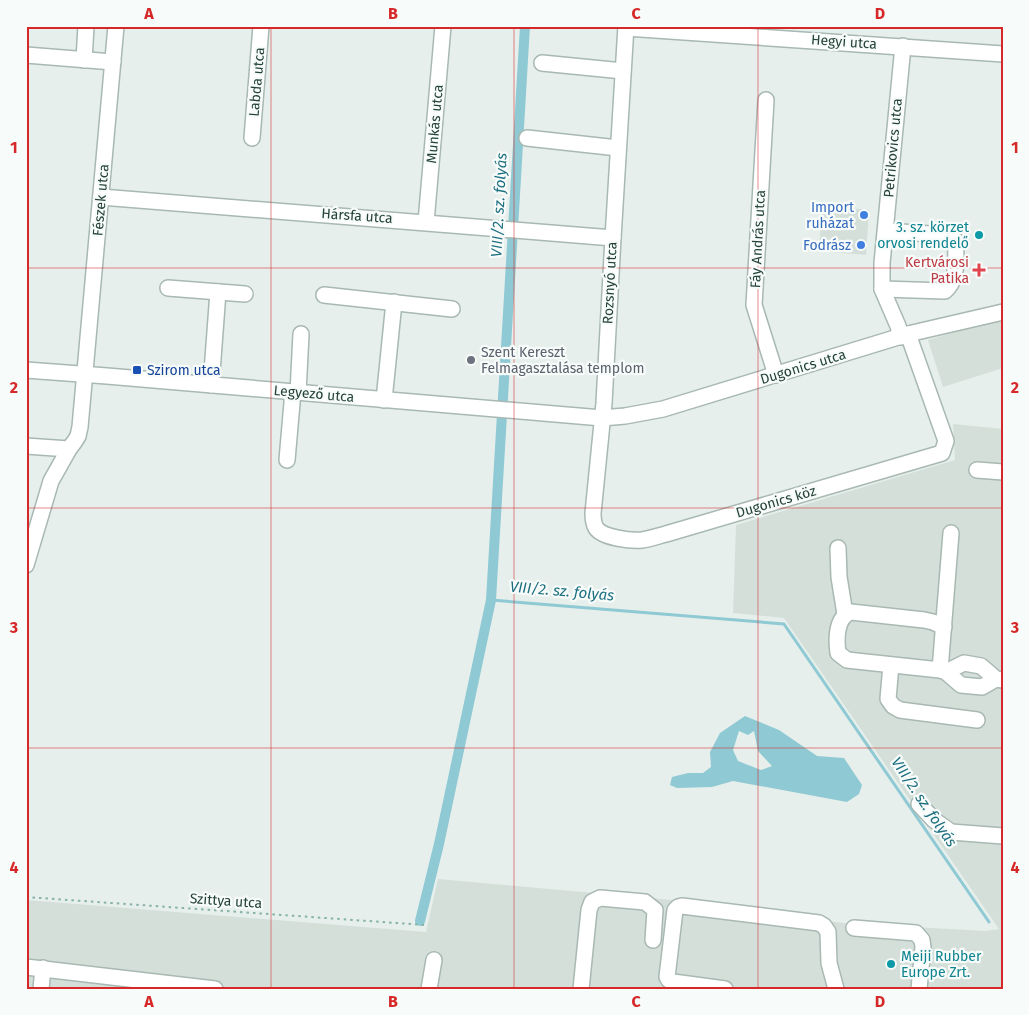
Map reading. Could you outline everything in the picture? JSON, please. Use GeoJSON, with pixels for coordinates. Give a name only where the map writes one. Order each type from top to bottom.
{"type":"FeatureCollection","features":[{"type":"Feature","properties":{"kind":"street"},"geometry":{"type":"LineString","coordinates":[[84,60],[86,26]]}},
{"type":"Feature","properties":{"kind":"street","name":"Fészek utca"},"geometry":{"type":"LineString","coordinates":[[84,374],[116,26]]}},
{"type":"Feature","properties":{"kind":"street","name":"Labda utca"},"geometry":{"type":"LineString","coordinates":[[252,138],[261,26]]}},
{"type":"Feature","properties":{"kind":"street","name":"Munkás utca"},"geometry":{"type":"LineString","coordinates":[[426,222],[443,26]]}},
{"type":"Feature","properties":{"kind":"street","name":"Hegyi utca"},"geometry":{"type":"LineString","coordinates":[[626,27],[1003,54]]}},
{"type":"Feature","properties":{"kind":"street","name":"Rozsnyó utca"},"geometry":{"type":"LineString","coordinates":[[602,418],[626,27]]}},
{"type":"Feature","properties":{"kind":"street","name":"Petrikovics utca"},"geometry":{"type":"LineString","coordinates":[[903,46],[882,263],[882,288],[904,336]]}},
{"type":"Feature","properties":{"kind":"street"},"geometry":{"type":"LineString","coordinates":[[26,55],[113,62]]}},
{"type":"Feature","properties":{"kind":"street"},"geometry":{"type":"LineString","coordinates":[[542,63],[624,71]]}},
{"type":"Feature","properties":{"kind":"street","name":"Fáy András utca"},"geometry":{"type":"LineString","coordinates":[[766,100],[754,306],[776,375]]}},
{"type":"Feature","properties":{"kind":"street"},"geometry":{"type":"LineString","coordinates":[[527,138],[618,148]]}},
{"type":"Feature","properties":{"kind":"street","name":"Hársfa utca"},"geometry":{"type":"LineString","coordinates":[[101,196],[613,238]]}},
{"type":"Feature","properties":{"kind":"street"},"geometry":{"type":"LineString","coordinates":[[882,288],[945,291],[950,286],[954,277],[956,241],[945,235],[886,231]]}},
{"type":"Feature","properties":{"kind":"street"},"geometry":{"type":"LineString","coordinates":[[168,288],[245,294]]}},
{"type":"Feature","properties":{"kind":"street"},"geometry":{"type":"LineString","coordinates":[[211,385],[218,292]]}},
{"type":"Feature","properties":{"kind":"street"},"geometry":{"type":"LineString","coordinates":[[324,295],[452,309]]}},
{"type":"Feature","properties":{"kind":"street"},"geometry":{"type":"LineString","coordinates":[[384,400],[394,302]]}},
{"type":"Feature","properties":{"kind":"street","name":"Dugonics utca"},"geometry":{"type":"LineString","coordinates":[[602,418],[662,409],[904,336],[1003,312]]}},
{"type":"Feature","properties":{"kind":"street"},"geometry":{"type":"LineString","coordinates":[[287,460],[301,334]]}},
{"type":"Feature","properties":{"kind":"street","name":"Dugonics köz"},"geometry":{"type":"LineString","coordinates":[[602,418],[593,512],[596,528],[606,536],[631,540],[641,540],[666,534],[942,453],[946,441],[904,336]]}},
{"type":"Feature","properties":{"kind":"street","name":"Legyező utca"},"geometry":{"type":"LineString","coordinates":[[26,370],[602,418]]}},
{"type":"Feature","properties":{"kind":"street"},"geometry":{"type":"LineString","coordinates":[[26,565],[31,534],[51,480],[68,449],[78,436],[84,374]]}},
{"type":"Feature","properties":{"kind":"street"},"geometry":{"type":"LineString","coordinates":[[26,446],[68,449]]}},
{"type":"Feature","properties":{"kind":"street"},"geometry":{"type":"LineString","coordinates":[[977,470],[1003,472]]}},
{"type":"Feature","properties":{"kind":"street"},"geometry":{"type":"LineString","coordinates":[[943,671],[944,627],[951,533]]}},
{"type":"Feature","properties":{"kind":"street"},"geometry":{"type":"LineString","coordinates":[[838,548],[839,576],[845,614]]}},
{"type":"Feature","properties":{"kind":"street"},"geometry":{"type":"LineString","coordinates":[[943,671],[961,685],[982,687],[999,680],[981,666],[964,663],[943,671],[847,660],[838,653],[837,646],[839,622],[845,614],[851,612],[924,620],[944,627]]}},
{"type":"Feature","properties":{"kind":"street"},"geometry":{"type":"LineString","coordinates":[[891,665],[888,699],[892,706],[900,710],[977,720]]}},
{"type":"Feature","properties":{"kind":"street"},"geometry":{"type":"LineString","coordinates":[[919,804],[934,820],[951,832],[1003,836]]}},
{"type":"Feature","properties":{"kind":"street"},"geometry":{"type":"LineString","coordinates":[[581,989],[589,910],[592,902],[600,898],[645,902],[655,910],[653,940]]}},
{"type":"Feature","properties":{"kind":"street"},"geometry":{"type":"LineString","coordinates":[[725,989],[673,982],[667,977],[675,910],[678,907],[819,923],[828,932],[829,963],[836,989]]}},
{"type":"Feature","properties":{"kind":"street"},"geometry":{"type":"LineString","coordinates":[[854,928],[916,933],[922,940],[923,947],[919,989]]}},
{"type":"Feature","properties":{"kind":"street"},"geometry":{"type":"LineString","coordinates":[[429,989],[434,960]]}},
{"type":"Feature","properties":{"kind":"street"},"geometry":{"type":"LineString","coordinates":[[26,967],[215,989]]}},
{"type":"Feature","properties":{"kind":"street"},"geometry":{"type":"LineString","coordinates":[[41,989],[43,968]]}},
{"type":"Feature","properties":{"kind":"path","name":"Szittya utca"},"geometry":{"type":"LineString","coordinates":[[26,897],[425,925]]}},
{"type":"Feature","properties":{"kind":"shaded area"},"geometry":{"type":"Polygon","coordinates":[[[822,205],[869,210],[866,255],[819,251],[822,205]]]}},
{"type":"Feature","properties":{"kind":"shaded area"},"geometry":{"type":"Polygon","coordinates":[[[1003,318],[1003,368],[943,387],[928,340],[1003,318]]]}},
{"type":"Feature","properties":{"kind":"shaded area"},"geometry":{"type":"Polygon","coordinates":[[[953,424],[1003,429],[1003,989],[26,989],[26,900],[426,932],[438,879],[672,900],[843,923],[985,931],[999,929],[784,618],[733,613],[736,525],[955,460],[953,424]]]}},
{"type":"Feature","properties":{"kind":"water"},"geometry":{"type":"Polygon","coordinates":[[[745,716],[779,730],[817,756],[844,758],[862,785],[859,794],[847,802],[733,781],[712,787],[677,788],[670,785],[672,777],[688,773],[703,773],[711,767],[710,752],[720,733],[745,716]],[[739,731],[733,750],[738,761],[761,770],[772,766],[758,751],[754,731],[748,735],[739,731]]]}},
{"type":"Feature","properties":{"kind":"waterway","name":"VIII/2. sz. folyás"},"geometry":{"type":"LineString","coordinates":[[420,921],[439,844],[491,600],[525,26]]}},
{"type":"Feature","properties":{"kind":"waterway","name":"VIII/2. sz. folyás"},"geometry":{"type":"LineString","coordinates":[[491,600],[784,624],[989,922]]}},
{"type":"Feature","properties":{"kind":"place","name":"Import ruházat"},"geometry":{"type":"Point","coordinates":[864,215]}},
{"type":"Feature","properties":{"kind":"place","name":"3. sz. körzet orvosi rendelő"},"geometry":{"type":"Point","coordinates":[979,235]}},
{"type":"Feature","properties":{"kind":"place","name":"Fodrász"},"geometry":{"type":"Point","coordinates":[861,245]}},
{"type":"Feature","properties":{"kind":"place","name":"Kertvárosi Patika"},"geometry":{"type":"Point","coordinates":[979,270]}},
{"type":"Feature","properties":{"kind":"place","name":"Szent Kereszt Felmagasztalása templom"},"geometry":{"type":"Point","coordinates":[471,360]}},
{"type":"Feature","properties":{"kind":"place","name":"Szirom utca"},"geometry":{"type":"Point","coordinates":[137,370]}},
{"type":"Feature","properties":{"kind":"place","name":"Meiji Rubber Europe Zrt."},"geometry":{"type":"Point","coordinates":[891,964]}}]}
